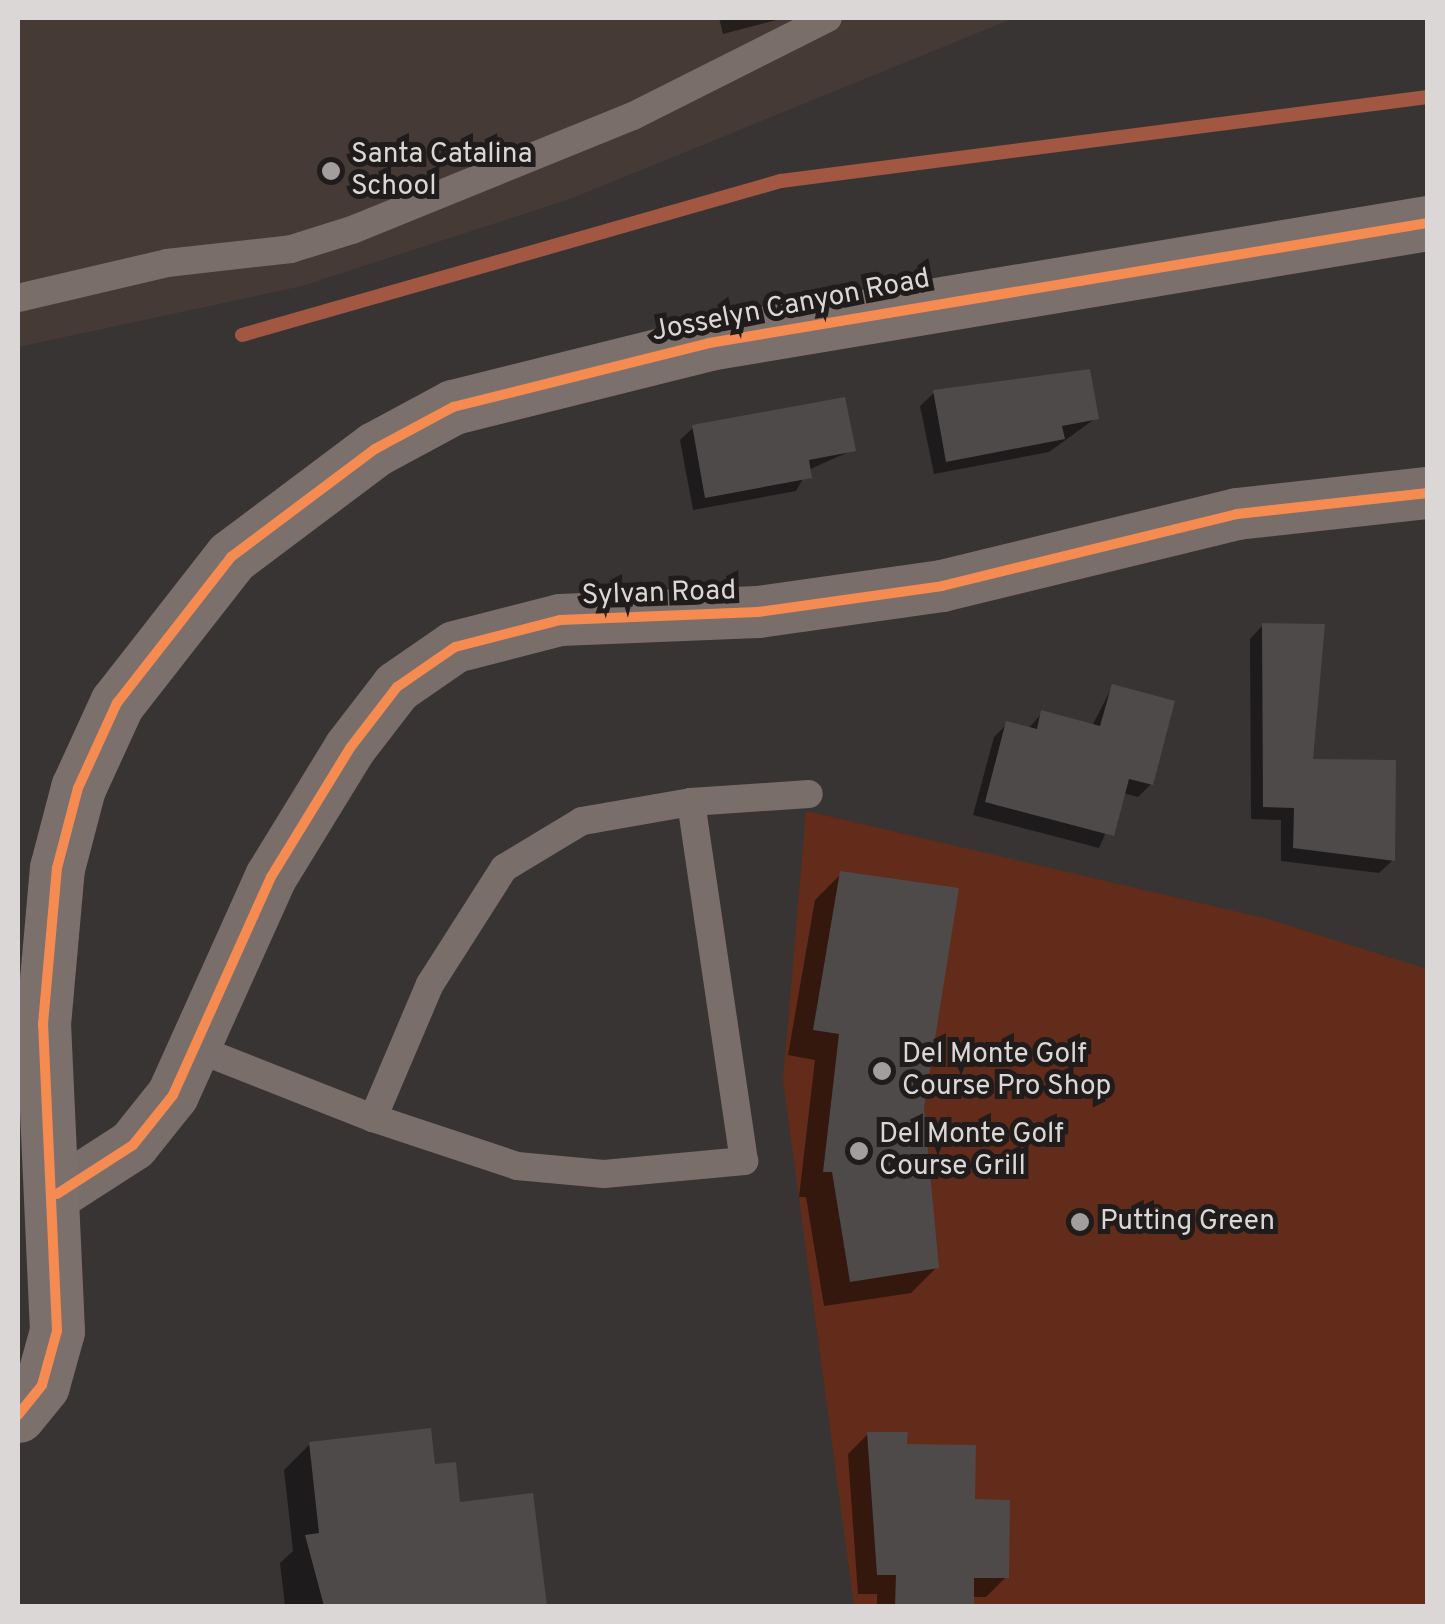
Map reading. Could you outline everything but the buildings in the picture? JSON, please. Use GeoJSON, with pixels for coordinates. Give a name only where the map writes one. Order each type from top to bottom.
{"type":"FeatureCollection","features":[{"type":"Feature","properties":{"kind":"street","name":"Josselyn Canyon Road"},"geometry":{"type":"LineString","coordinates":[[18,1415],[42,1386],[57,1331],[57,1194],[46,950],[78,788],[116,703],[166,630],[231,557],[375,449],[453,407],[709,343],[1428,223]]}},
{"type":"Feature","properties":{"kind":"street","name":"Sylvan Road"},"geometry":{"type":"LineString","coordinates":[[57,1194],[133,1145],[195,1048],[271,877],[350,748],[397,687],[455,647],[560,620],[758,612],[942,586],[1237,514],[1428,493]]}},
{"type":"Feature","properties":{"kind":"lane"},"geometry":{"type":"LineString","coordinates":[[18,298],[168,263],[290,250],[352,230],[632,116],[828,18]]}},
{"type":"Feature","properties":{"kind":"lane"},"geometry":{"type":"LineString","coordinates":[[373,1118],[438,969],[504,868],[582,821],[691,802],[809,794]]}},
{"type":"Feature","properties":{"kind":"lane"},"geometry":{"type":"LineString","coordinates":[[195,1048],[373,1118],[517,1166],[604,1174],[744,1161],[691,802]]}},
{"type":"Feature","properties":{"kind":"shaded area","name":"Santa Catalina School"},"geometry":{"type":"Polygon","coordinates":[[[18,18],[1014,18],[570,199],[302,286],[18,347],[18,18]]]}},
{"type":"Feature","properties":{"kind":"shaded area"},"geometry":{"type":"Polygon","coordinates":[[[806,811],[1268,919],[1427,969],[1427,1606],[854,1606],[783,1080],[806,811]]]}},
{"type":"Feature","properties":{"kind":"waterway"},"geometry":{"type":"LineString","coordinates":[[242,335],[781,181],[1428,97]]}},
{"type":"Feature","properties":{"kind":"cycle path"},"geometry":{"type":"LineString","coordinates":[[18,1415],[42,1385],[57,1331],[43,1024],[57,868],[78,788],[117,703],[231,557],[375,449],[453,407],[709,343],[1428,223]]}},
{"type":"Feature","properties":{"kind":"cycle path"},"geometry":{"type":"LineString","coordinates":[[57,1194],[133,1145],[173,1095],[271,877],[350,748],[397,687],[455,647],[560,620],[758,612],[942,586],[1237,514],[1428,493]]}},
{"type":"Feature","properties":{"kind":"place","name":"Santa Catalina School"},"geometry":{"type":"Point","coordinates":[331,171]}},
{"type":"Feature","properties":{"kind":"place","name":"Del Monte Golf Course Pro Shop"},"geometry":{"type":"Point","coordinates":[882,1071]}},
{"type":"Feature","properties":{"kind":"place","name":"Del Monte Golf Course Grill"},"geometry":{"type":"Point","coordinates":[859,1151]}},
{"type":"Feature","properties":{"kind":"place","name":"Putting Green"},"geometry":{"type":"Point","coordinates":[1080,1222]}}]}
